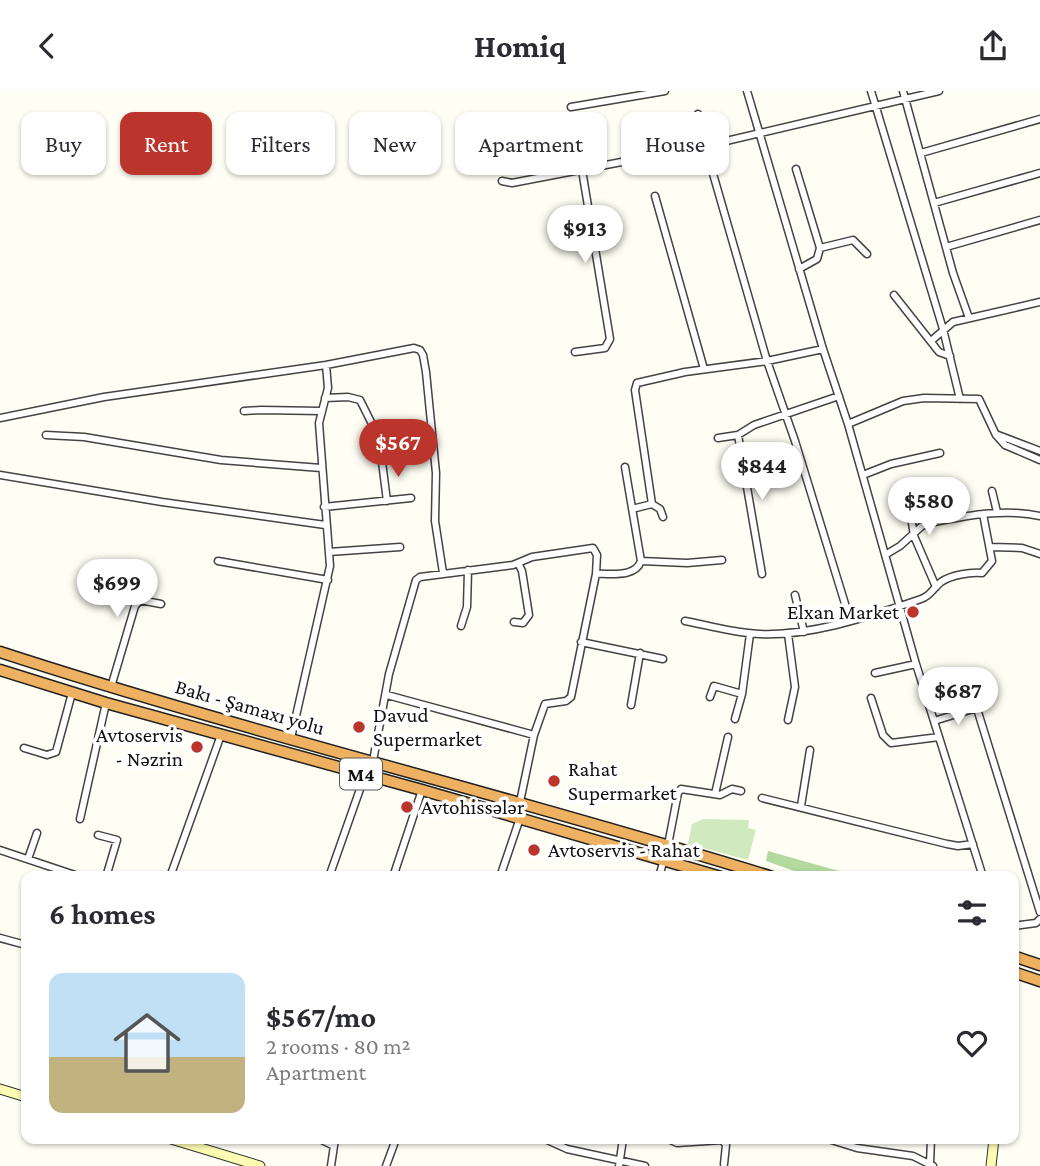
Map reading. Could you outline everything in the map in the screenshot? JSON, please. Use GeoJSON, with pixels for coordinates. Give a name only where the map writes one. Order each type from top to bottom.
{"type":"FeatureCollection","features":[{"type":"Feature","properties":{"kind":"highway","name":"Bakı - Şamaxı yolu"},"geometry":{"type":"LineString","coordinates":[[0,652],[111,688],[520,802],[752,871]]}},
{"type":"Feature","properties":{"kind":"highway","name":"Bakı - Şamaxı yolu"},"geometry":{"type":"LineString","coordinates":[[0,670],[221,736],[422,790],[703,871]]}},
{"type":"Feature","properties":{"kind":"highway"},"geometry":{"type":"LineString","coordinates":[[1019,958],[1040,965]]}},
{"type":"Feature","properties":{"kind":"highway"},"geometry":{"type":"LineString","coordinates":[[1019,974],[1040,981]]}},
{"type":"Feature","properties":{"kind":"street"},"geometry":{"type":"LineString","coordinates":[[571,107],[665,91]]}},
{"type":"Feature","properties":{"kind":"street"},"geometry":{"type":"LineString","coordinates":[[747,91],[823,349],[848,424],[916,664],[981,871]]}},
{"type":"Feature","properties":{"kind":"street"},"geometry":{"type":"LineString","coordinates":[[871,91],[943,329],[960,399]]}},
{"type":"Feature","properties":{"kind":"street"},"geometry":{"type":"LineString","coordinates":[[903,91],[946,247],[969,318]]}},
{"type":"Feature","properties":{"kind":"street"},"geometry":{"type":"LineString","coordinates":[[729,140],[939,91]]}},
{"type":"Feature","properties":{"kind":"street"},"geometry":{"type":"LineString","coordinates":[[920,153],[1040,118]]}},
{"type":"Feature","properties":{"kind":"street"},"geometry":{"type":"LineString","coordinates":[[796,169],[820,248],[817,259],[800,269]]}},
{"type":"Feature","properties":{"kind":"street"},"geometry":{"type":"LineString","coordinates":[[934,203],[1040,173]]}},
{"type":"Feature","properties":{"kind":"street"},"geometry":{"type":"LineString","coordinates":[[502,181],[512,183],[555,175]]}},
{"type":"Feature","properties":{"kind":"street"},"geometry":{"type":"LineString","coordinates":[[575,352],[605,348],[610,339],[583,175]]}},
{"type":"Feature","properties":{"kind":"street"},"geometry":{"type":"LineString","coordinates":[[714,175],[767,361],[795,441],[850,620]]}},
{"type":"Feature","properties":{"kind":"street"},"geometry":{"type":"LineString","coordinates":[[655,197],[704,369]]}},
{"type":"Feature","properties":{"kind":"street"},"geometry":{"type":"LineString","coordinates":[[946,247],[1040,221]]}},
{"type":"Feature","properties":{"kind":"street"},"geometry":{"type":"LineString","coordinates":[[820,248],[853,240],[867,254]]}},
{"type":"Feature","properties":{"kind":"street"},"geometry":{"type":"LineString","coordinates":[[894,295],[939,352],[950,356]]}},
{"type":"Feature","properties":{"kind":"street"},"geometry":{"type":"LineString","coordinates":[[930,341],[953,322],[1040,302]]}},
{"type":"Feature","properties":{"kind":"street"},"geometry":{"type":"LineString","coordinates":[[0,418],[104,397],[326,365],[414,348],[420,350],[423,355],[436,473],[435,521],[443,573]]}},
{"type":"Feature","properties":{"kind":"street"},"geometry":{"type":"LineString","coordinates":[[652,504],[637,383],[668,375],[767,361],[823,349]]}},
{"type":"Feature","properties":{"kind":"street"},"geometry":{"type":"LineString","coordinates":[[291,739],[328,580],[329,552],[319,423],[328,387],[326,365]]}},
{"type":"Feature","properties":{"kind":"street"},"geometry":{"type":"LineString","coordinates":[[718,438],[738,435],[754,425],[839,396]]}},
{"type":"Feature","properties":{"kind":"street"},"geometry":{"type":"LineString","coordinates":[[325,398],[348,397],[360,400],[373,426]]}},
{"type":"Feature","properties":{"kind":"street"},"geometry":{"type":"LineString","coordinates":[[848,424],[903,401],[924,398],[979,400],[996,435],[1005,445],[1040,460]]}},
{"type":"Feature","properties":{"kind":"street"},"geometry":{"type":"LineString","coordinates":[[244,411],[321,411]]}},
{"type":"Feature","properties":{"kind":"street"},"geometry":{"type":"LineString","coordinates":[[46,435],[84,437],[221,460],[321,468]]}},
{"type":"Feature","properties":{"kind":"street"},"geometry":{"type":"LineString","coordinates":[[738,435],[762,574]]}},
{"type":"Feature","properties":{"kind":"street"},"geometry":{"type":"LineString","coordinates":[[996,435],[1040,451]]}},
{"type":"Feature","properties":{"kind":"street"},"geometry":{"type":"LineString","coordinates":[[863,475],[891,464],[940,453]]}},
{"type":"Feature","properties":{"kind":"street"},"geometry":{"type":"LineString","coordinates":[[382,461],[387,501]]}},
{"type":"Feature","properties":{"kind":"street"},"geometry":{"type":"LineString","coordinates":[[596,574],[632,572],[641,561],[625,467]]}},
{"type":"Feature","properties":{"kind":"street"},"geometry":{"type":"LineString","coordinates":[[0,475],[325,526]]}},
{"type":"Feature","properties":{"kind":"street"},"geometry":{"type":"LineString","coordinates":[[907,490],[914,535],[936,587]]}},
{"type":"Feature","properties":{"kind":"street"},"geometry":{"type":"LineString","coordinates":[[992,491],[997,512]]}},
{"type":"Feature","properties":{"kind":"street"},"geometry":{"type":"LineString","coordinates":[[324,507],[411,498]]}},
{"type":"Feature","properties":{"kind":"street"},"geometry":{"type":"LineString","coordinates":[[632,509],[652,504],[660,509],[663,517]]}},
{"type":"Feature","properties":{"kind":"street"},"geometry":{"type":"LineString","coordinates":[[884,555],[929,523],[997,512],[1040,516]]}},
{"type":"Feature","properties":{"kind":"street"},"geometry":{"type":"LineString","coordinates":[[685,621],[750,634],[788,634],[850,620],[926,598],[948,579],[974,572],[982,573],[988,569],[992,561],[991,547],[983,513]]}},
{"type":"Feature","properties":{"kind":"street"},"geometry":{"type":"LineString","coordinates":[[329,552],[400,547]]}},
{"type":"Feature","properties":{"kind":"street"},"geometry":{"type":"LineString","coordinates":[[991,547],[1022,548],[1040,554]]}},
{"type":"Feature","properties":{"kind":"street"},"geometry":{"type":"LineString","coordinates":[[373,761],[389,674],[416,580],[420,577],[518,563],[532,557],[593,548],[597,555],[596,574],[571,697],[566,701],[545,704],[534,735],[520,802]]}},
{"type":"Feature","properties":{"kind":"street"},"geometry":{"type":"LineString","coordinates":[[641,561],[687,563],[722,560]]}},
{"type":"Feature","properties":{"kind":"street"},"geometry":{"type":"LineString","coordinates":[[218,561],[328,580]]}},
{"type":"Feature","properties":{"kind":"street"},"geometry":{"type":"LineString","coordinates":[[514,622],[523,623],[528,615],[522,572],[518,563]]}},
{"type":"Feature","properties":{"kind":"street"},"geometry":{"type":"LineString","coordinates":[[461,626],[467,607],[468,570]]}},
{"type":"Feature","properties":{"kind":"street"},"geometry":{"type":"LineString","coordinates":[[795,595],[804,632]]}},
{"type":"Feature","properties":{"kind":"street"},"geometry":{"type":"LineString","coordinates":[[111,688],[135,606],[140,600],[161,604]]}},
{"type":"Feature","properties":{"kind":"street"},"geometry":{"type":"LineString","coordinates":[[735,719],[742,694],[750,634]]}},
{"type":"Feature","properties":{"kind":"street"},"geometry":{"type":"LineString","coordinates":[[788,634],[795,687],[788,720]]}},
{"type":"Feature","properties":{"kind":"street"},"geometry":{"type":"LineString","coordinates":[[581,642],[663,659]]}},
{"type":"Feature","properties":{"kind":"street"},"geometry":{"type":"LineString","coordinates":[[631,705],[640,653]]}},
{"type":"Feature","properties":{"kind":"street"},"geometry":{"type":"LineString","coordinates":[[875,673],[916,664]]}},
{"type":"Feature","properties":{"kind":"street"},"geometry":{"type":"LineString","coordinates":[[969,683],[1040,912]]}},
{"type":"Feature","properties":{"kind":"street"},"geometry":{"type":"LineString","coordinates":[[710,697],[714,686],[742,694]]}},
{"type":"Feature","properties":{"kind":"street"},"geometry":{"type":"LineString","coordinates":[[24,748],[47,755],[56,752],[72,693]]}},
{"type":"Feature","properties":{"kind":"street"},"geometry":{"type":"LineString","coordinates":[[387,695],[534,735]]}},
{"type":"Feature","properties":{"kind":"street"},"geometry":{"type":"LineString","coordinates":[[871,698],[883,735],[891,743],[939,737]]}},
{"type":"Feature","properties":{"kind":"street"},"geometry":{"type":"LineString","coordinates":[[80,819],[106,703]]}},
{"type":"Feature","properties":{"kind":"street"},"geometry":{"type":"LineString","coordinates":[[934,721],[976,708]]}},
{"type":"Feature","properties":{"kind":"street"},"geometry":{"type":"LineString","coordinates":[[172,871],[221,736]]}},
{"type":"Feature","properties":{"kind":"street"},"geometry":{"type":"LineString","coordinates":[[715,794],[728,737]]}},
{"type":"Feature","properties":{"kind":"street"},"geometry":{"type":"LineString","coordinates":[[801,806],[810,750]]}},
{"type":"Feature","properties":{"kind":"street"},"geometry":{"type":"LineString","coordinates":[[331,871],[365,775]]}},
{"type":"Feature","properties":{"kind":"street"},"geometry":{"type":"LineString","coordinates":[[668,845],[681,789],[720,795],[732,789],[741,791]]}},
{"type":"Feature","properties":{"kind":"street"},"geometry":{"type":"LineString","coordinates":[[395,871],[422,790]]}},
{"type":"Feature","properties":{"kind":"street"},"geometry":{"type":"LineString","coordinates":[[762,797],[947,844],[973,844]]}},
{"type":"Feature","properties":{"kind":"street"},"geometry":{"type":"LineString","coordinates":[[502,871],[520,818]]}},
{"type":"Feature","properties":{"kind":"street"},"geometry":{"type":"LineString","coordinates":[[28,859],[37,833]]}},
{"type":"Feature","properties":{"kind":"street"},"geometry":{"type":"LineString","coordinates":[[98,835],[117,840],[108,871]]}},
{"type":"Feature","properties":{"kind":"street"},"geometry":{"type":"LineString","coordinates":[[0,850],[63,871]]}},
{"type":"Feature","properties":{"kind":"street"},"geometry":{"type":"LineString","coordinates":[[661,871],[664,859]]}},
{"type":"Feature","properties":{"kind":"street"},"geometry":{"type":"LineString","coordinates":[[1019,925],[1036,923],[1040,919]]}},
{"type":"Feature","properties":{"kind":"street"},"geometry":{"type":"LineString","coordinates":[[0,938],[21,944]]}},
{"type":"Feature","properties":{"kind":"street"},"geometry":{"type":"LineString","coordinates":[[0,1089],[21,1095]]}},
{"type":"Feature","properties":{"kind":"street"},"geometry":{"type":"LineString","coordinates":[[187,1144],[260,1166]]}},
{"type":"Feature","properties":{"kind":"street"},"geometry":{"type":"LineString","coordinates":[[331,1166],[335,1144]]}},
{"type":"Feature","properties":{"kind":"street"},"geometry":{"type":"LineString","coordinates":[[386,1166],[394,1144]]}},
{"type":"Feature","properties":{"kind":"street"},"geometry":{"type":"LineString","coordinates":[[556,1144],[620,1164],[645,1166]]}},
{"type":"Feature","properties":{"kind":"street"},"geometry":{"type":"LineString","coordinates":[[620,1164],[622,1144]]}},
{"type":"Feature","properties":{"kind":"street"},"geometry":{"type":"LineString","coordinates":[[724,1164],[725,1144]]}},
{"type":"Feature","properties":{"kind":"street"},"geometry":{"type":"LineString","coordinates":[[844,1144],[913,1156],[931,1165],[931,1144]]}},
{"type":"Feature","properties":{"kind":"street"},"geometry":{"type":"LineString","coordinates":[[991,1166],[993,1144]]}},
{"type":"Feature","properties":{"kind":"green space"},"geometry":{"type":"Polygon","coordinates":[[[703,819],[749,820],[748,828],[756,830],[748,860],[688,844],[692,824],[703,819]]]}},
{"type":"Feature","properties":{"kind":"green space"},"geometry":{"type":"Polygon","coordinates":[[[768,851],[839,871],[794,871],[766,861],[768,851]]]}},
{"type":"Feature","properties":{"kind":"place","name":"Elxan Market"},"geometry":{"type":"Point","coordinates":[913,612]}},
{"type":"Feature","properties":{"kind":"place","name":"Davud Supermarket"},"geometry":{"type":"Point","coordinates":[359,727]}},
{"type":"Feature","properties":{"kind":"place","name":"Avtoservis - Nəzrin"},"geometry":{"type":"Point","coordinates":[197,747]}},
{"type":"Feature","properties":{"kind":"place","name":"Rahat Supermarket"},"geometry":{"type":"Point","coordinates":[554,781]}},
{"type":"Feature","properties":{"kind":"place","name":"Avtohissələr"},"geometry":{"type":"Point","coordinates":[407,807]}},
{"type":"Feature","properties":{"kind":"place","name":"Avtoservis - Rahat"},"geometry":{"type":"Point","coordinates":[534,850]}}]}
